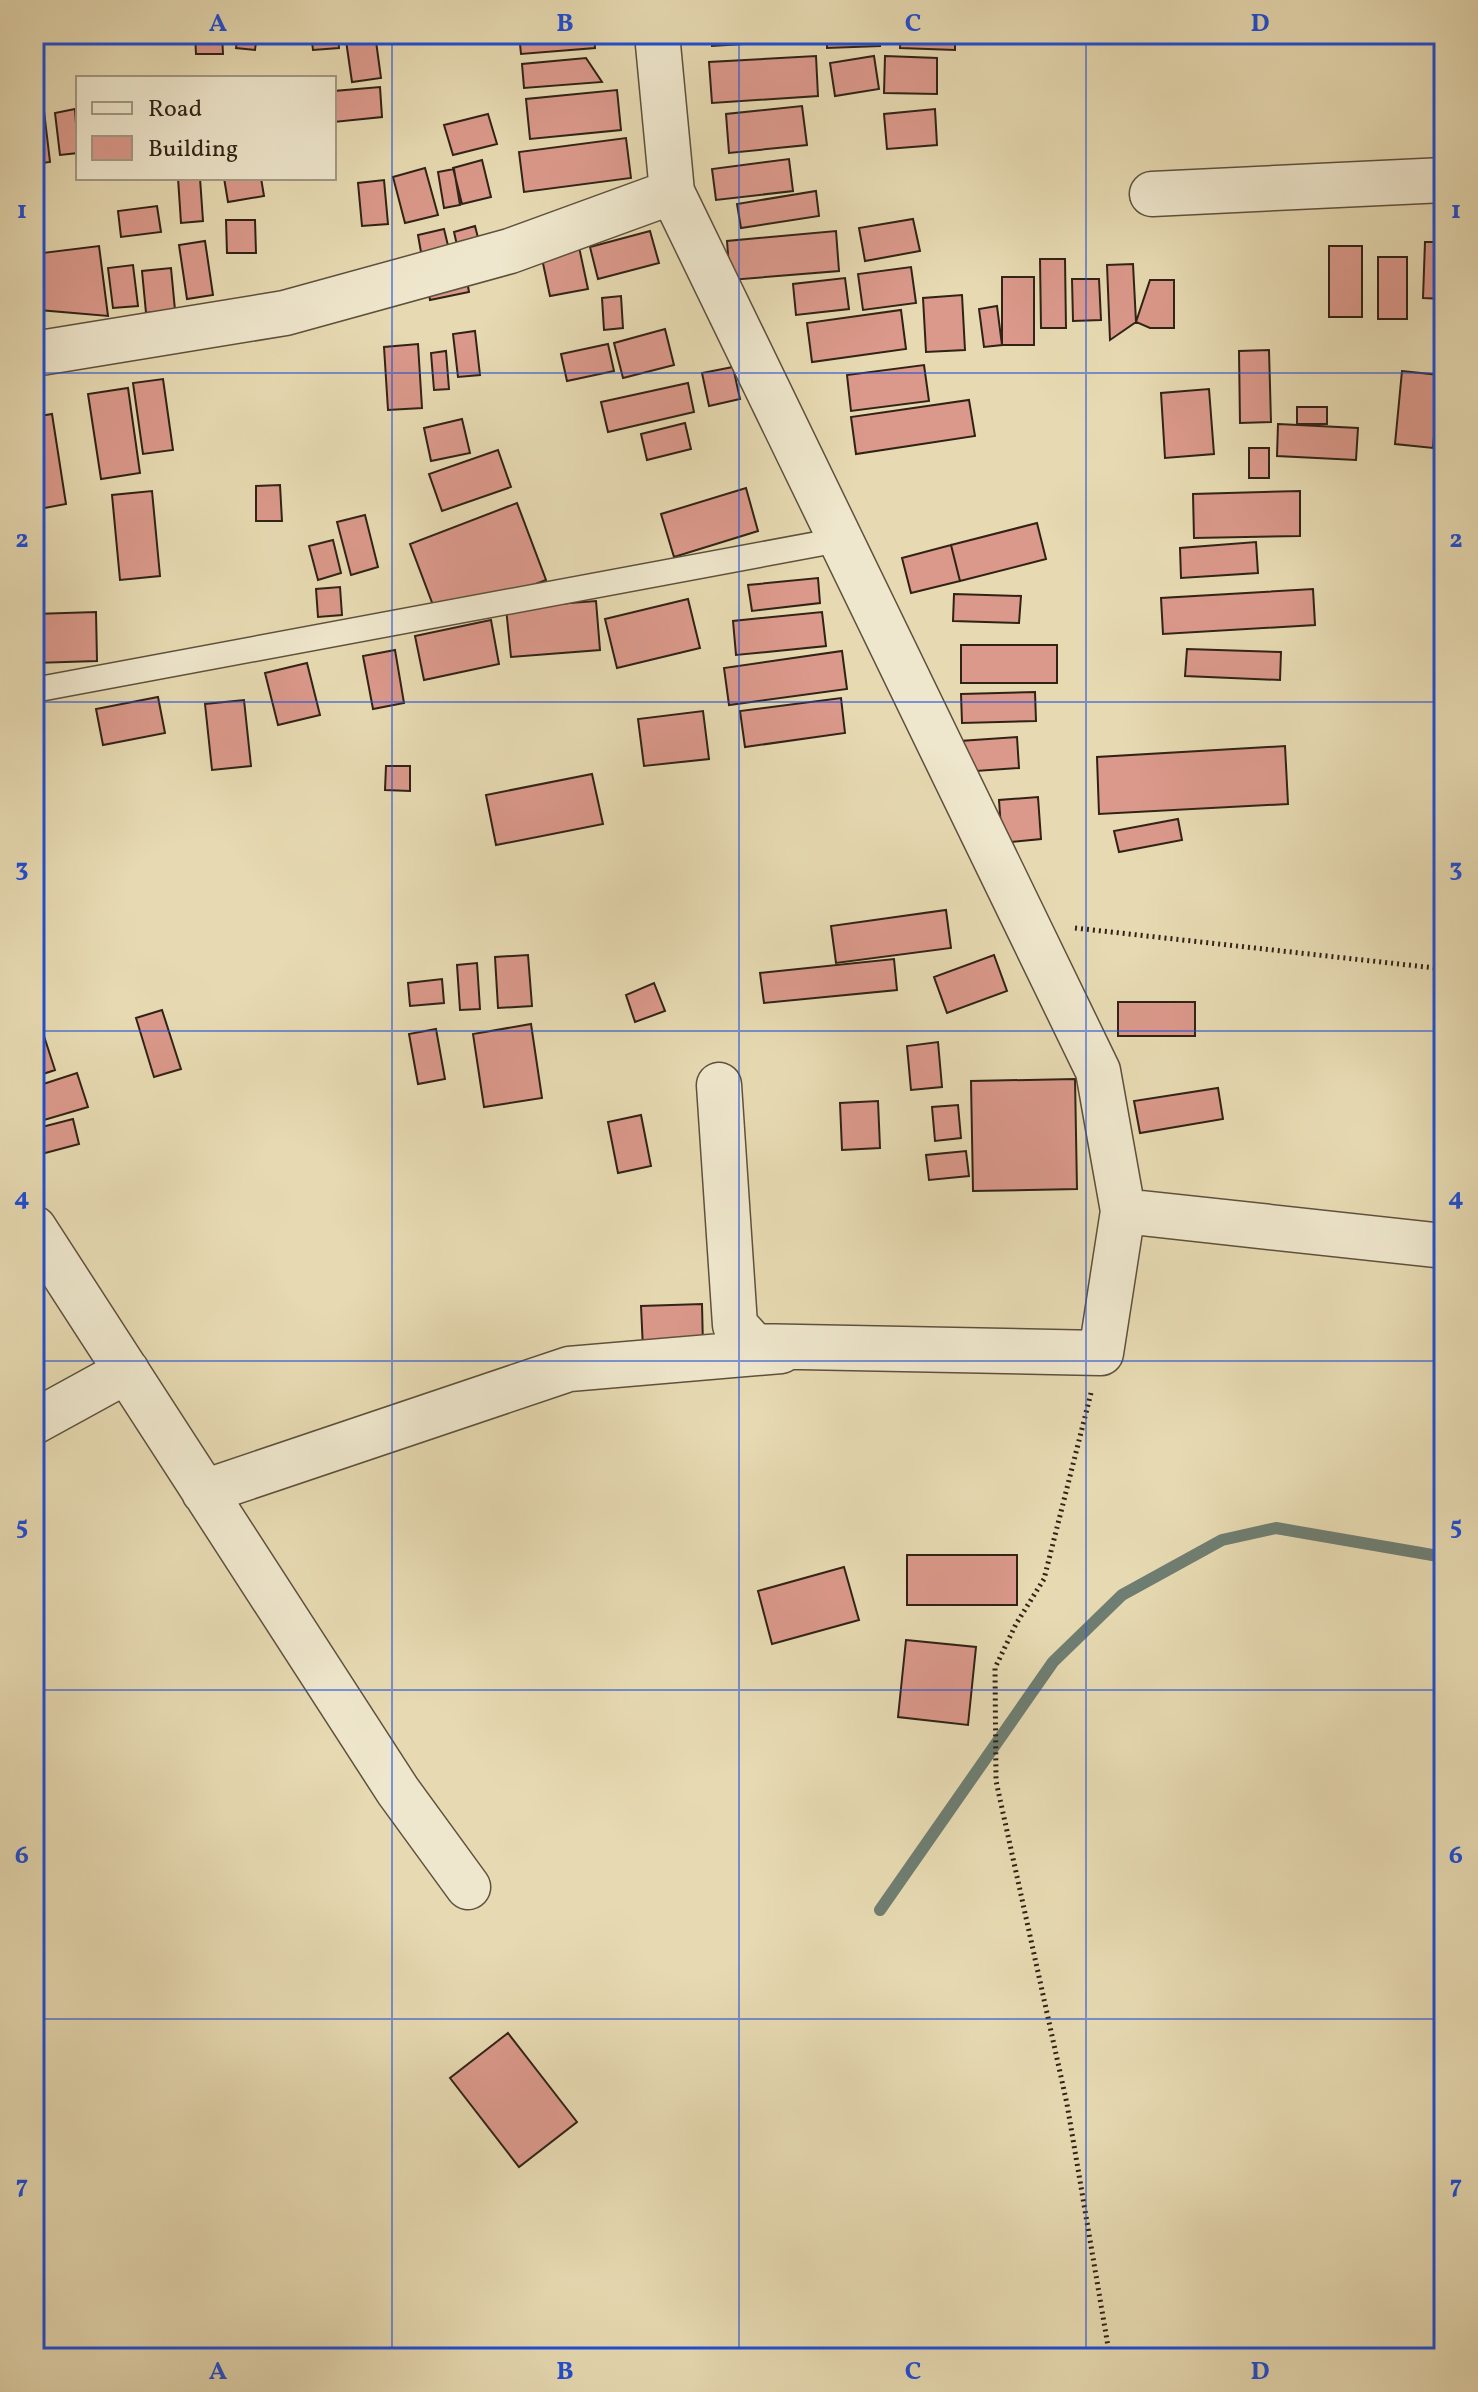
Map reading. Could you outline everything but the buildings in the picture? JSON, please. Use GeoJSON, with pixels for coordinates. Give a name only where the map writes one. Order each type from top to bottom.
{"type":"FeatureCollection","features":[{"type":"Feature","properties":{"kind":"street"},"geometry":{"type":"LineString","coordinates":[[657,34],[672,192],[1098,1071],[1123,1211],[1101,1353],[754,1346],[735,1325],[719,1085]]}},
{"type":"Feature","properties":{"kind":"street"},"geometry":{"type":"LineString","coordinates":[[1152,194],[1444,180]]}},
{"type":"Feature","properties":{"kind":"street"},"geometry":{"type":"LineString","coordinates":[[34,354],[285,313],[510,251],[672,192]]}},
{"type":"Feature","properties":{"kind":"street"},"geometry":{"type":"LineString","coordinates":[[1123,1211],[1444,1246]]}},
{"type":"Feature","properties":{"kind":"street"},"geometry":{"type":"LineString","coordinates":[[34,1228],[389,1778],[468,1887]]}},
{"type":"Feature","properties":{"kind":"street"},"geometry":{"type":"LineString","coordinates":[[204,1492],[569,1369],[811,1348]]}},
{"type":"Feature","properties":{"kind":"street"},"geometry":{"type":"LineString","coordinates":[[34,1422],[127,1371]]}},
{"type":"Feature","properties":{"kind":"lane"},"geometry":{"type":"LineString","coordinates":[[34,690],[839,540]]}},
{"type":"Feature","properties":{"kind":"path"},"geometry":{"type":"LineString","coordinates":[[1025,922],[1444,969]]}},
{"type":"Feature","properties":{"kind":"path"},"geometry":{"type":"LineString","coordinates":[[1101,1353],[1044,1579],[1016,1624],[995,1668],[996,1781],[1067,2104],[1110,2358]]}},
{"type":"Feature","properties":{"kind":"waterway"},"geometry":{"type":"LineString","coordinates":[[880,1910],[1053,1662],[1122,1595],[1222,1540],[1276,1528],[1444,1557]]}}]}
